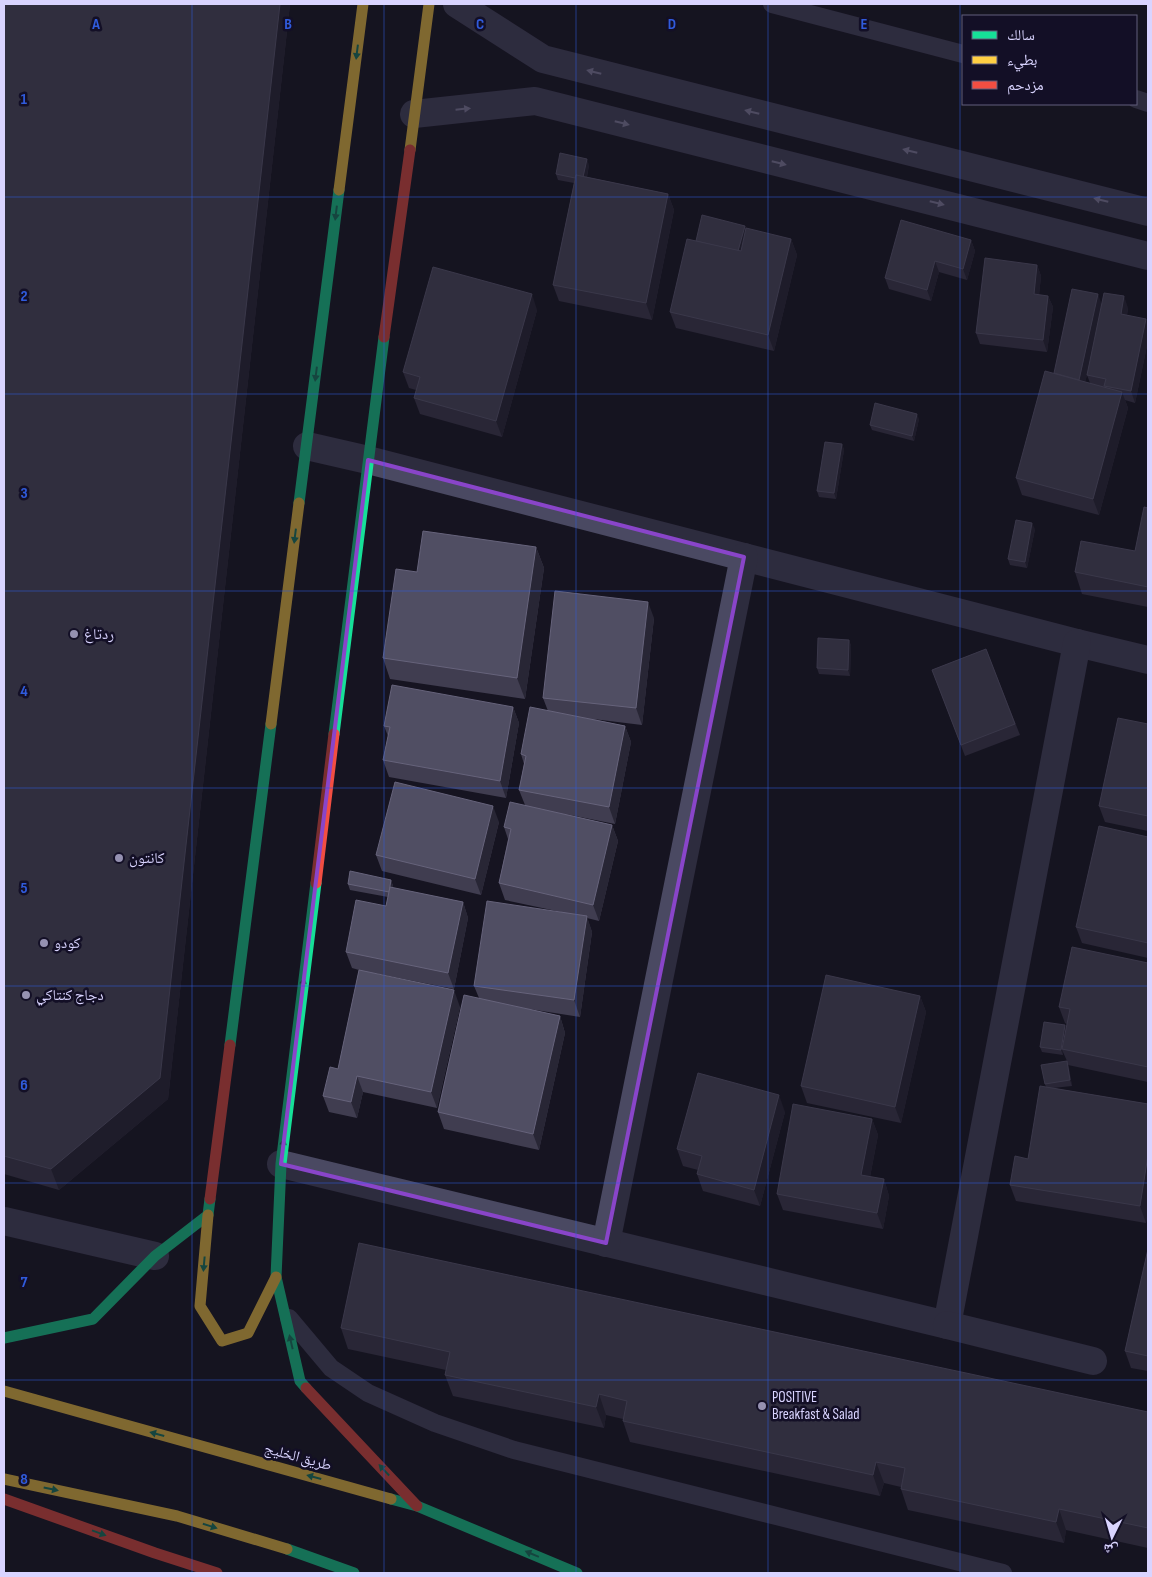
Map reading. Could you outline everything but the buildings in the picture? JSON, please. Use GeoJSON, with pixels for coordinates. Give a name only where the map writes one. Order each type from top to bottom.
{"type":"FeatureCollection","features":[{"type":"Feature","properties":{"kind":"street"},"geometry":{"type":"LineString","coordinates":[[276,1277],[248,1333],[222,1341],[200,1306],[208,1215],[363,4]]}},
{"type":"Feature","properties":{"kind":"street"},"geometry":{"type":"LineString","coordinates":[[417,1506],[300,1381],[276,1277],[281,1164],[368,460],[429,4]]}},
{"type":"Feature","properties":{"kind":"street"},"geometry":{"type":"LineString","coordinates":[[457,4],[543,59],[1148,212]]}},
{"type":"Feature","properties":{"kind":"street"},"geometry":{"type":"LineString","coordinates":[[414,114],[535,101],[1148,256]]}},
{"type":"Feature","properties":{"kind":"street"},"geometry":{"type":"LineString","coordinates":[[307,446],[1148,660]]}},
{"type":"Feature","properties":{"kind":"street"},"geometry":{"type":"LineString","coordinates":[[606,1243],[744,557]]}},
{"type":"Feature","properties":{"kind":"street"},"geometry":{"type":"LineString","coordinates":[[947,1325],[1077,643]]}},
{"type":"Feature","properties":{"kind":"street"},"geometry":{"type":"LineString","coordinates":[[281,1164],[1094,1361]]}},
{"type":"Feature","properties":{"kind":"street"},"geometry":{"type":"LineString","coordinates":[[4,1338],[93,1319],[155,1256],[208,1215]]}},
{"type":"Feature","properties":{"kind":"street"},"geometry":{"type":"LineString","coordinates":[[4,1221],[155,1256]]}},
{"type":"Feature","properties":{"kind":"street","name":"طريق الخليج"},"geometry":{"type":"LineString","coordinates":[[4,1391],[417,1506],[577,1573]]}},
{"type":"Feature","properties":{"kind":"street"},"geometry":{"type":"LineString","coordinates":[[4,1479],[176,1516],[286,1549],[354,1573]]}},
{"type":"Feature","properties":{"kind":"street"},"geometry":{"type":"LineString","coordinates":[[4,1499],[217,1573]]}},
{"type":"Feature","properties":{"kind":"lane"},"geometry":{"type":"LineString","coordinates":[[772,4],[962,54]]}},
{"type":"Feature","properties":{"kind":"lane"},"geometry":{"type":"LineString","coordinates":[[284,1312],[331,1368],[368,1393],[435,1423],[514,1450],[1003,1573]]}},
{"type":"Feature","properties":{"kind":"highlighted area"},"geometry":{"type":"Polygon","coordinates":[[[368,460],[744,557],[606,1243],[281,1164],[368,460]]]}},
{"type":"Feature","properties":{"kind":"traffic: fast"},"geometry":{"type":"LineString","coordinates":[[299,503],[339,190]]}},
{"type":"Feature","properties":{"kind":"traffic: fast"},"geometry":{"type":"LineString","coordinates":[[334,734],[384,337]]}},
{"type":"Feature","properties":{"kind":"traffic: fast"},"geometry":{"type":"LineString","coordinates":[[230,1045],[271,724]]}},
{"type":"Feature","properties":{"kind":"traffic: fast"},"geometry":{"type":"LineString","coordinates":[[306,1388],[300,1381],[276,1277],[281,1164],[316,883]]}},
{"type":"Feature","properties":{"kind":"traffic: fast"},"geometry":{"type":"LineString","coordinates":[[4,1338],[93,1319],[155,1256],[208,1215],[210,1199]]}},
{"type":"Feature","properties":{"kind":"traffic: fast"},"geometry":{"type":"LineString","coordinates":[[391,1499],[417,1506],[577,1573]]}},
{"type":"Feature","properties":{"kind":"traffic: fast"},"geometry":{"type":"LineString","coordinates":[[287,1549],[354,1573]]}},
{"type":"Feature","properties":{"kind":"traffic: slow"},"geometry":{"type":"LineString","coordinates":[[339,190],[363,4]]}},
{"type":"Feature","properties":{"kind":"traffic: slow"},"geometry":{"type":"LineString","coordinates":[[410,150],[429,4]]}},
{"type":"Feature","properties":{"kind":"traffic: slow"},"geometry":{"type":"LineString","coordinates":[[271,724],[299,503]]}},
{"type":"Feature","properties":{"kind":"traffic: slow"},"geometry":{"type":"LineString","coordinates":[[208,1215],[200,1306],[222,1341],[248,1333],[276,1277]]}},
{"type":"Feature","properties":{"kind":"traffic: slow"},"geometry":{"type":"LineString","coordinates":[[4,1391],[391,1499]]}},
{"type":"Feature","properties":{"kind":"traffic: slow"},"geometry":{"type":"LineString","coordinates":[[4,1479],[177,1516],[287,1549]]}},
{"type":"Feature","properties":{"kind":"traffic: jam"},"geometry":{"type":"LineString","coordinates":[[384,337],[410,150]]}},
{"type":"Feature","properties":{"kind":"traffic: jam"},"geometry":{"type":"LineString","coordinates":[[316,883],[334,734]]}},
{"type":"Feature","properties":{"kind":"traffic: jam"},"geometry":{"type":"LineString","coordinates":[[210,1199],[230,1045]]}},
{"type":"Feature","properties":{"kind":"traffic: jam"},"geometry":{"type":"LineString","coordinates":[[306,1388],[417,1506]]}},
{"type":"Feature","properties":{"kind":"traffic: jam"},"geometry":{"type":"LineString","coordinates":[[4,1499],[217,1573]]}},
{"type":"Feature","properties":{"kind":"place","name":"ردتاغ"},"geometry":{"type":"Point","coordinates":[74,634]}},
{"type":"Feature","properties":{"kind":"place","name":"كانتون"},"geometry":{"type":"Point","coordinates":[119,858]}},
{"type":"Feature","properties":{"kind":"place","name":"كودو"},"geometry":{"type":"Point","coordinates":[44,943]}},
{"type":"Feature","properties":{"kind":"place","name":"دجاج كنتاكي"},"geometry":{"type":"Point","coordinates":[26,995]}},
{"type":"Feature","properties":{"kind":"place","name":"POSITIVE Breakfast & Salad"},"geometry":{"type":"Point","coordinates":[762,1406]}}]}
